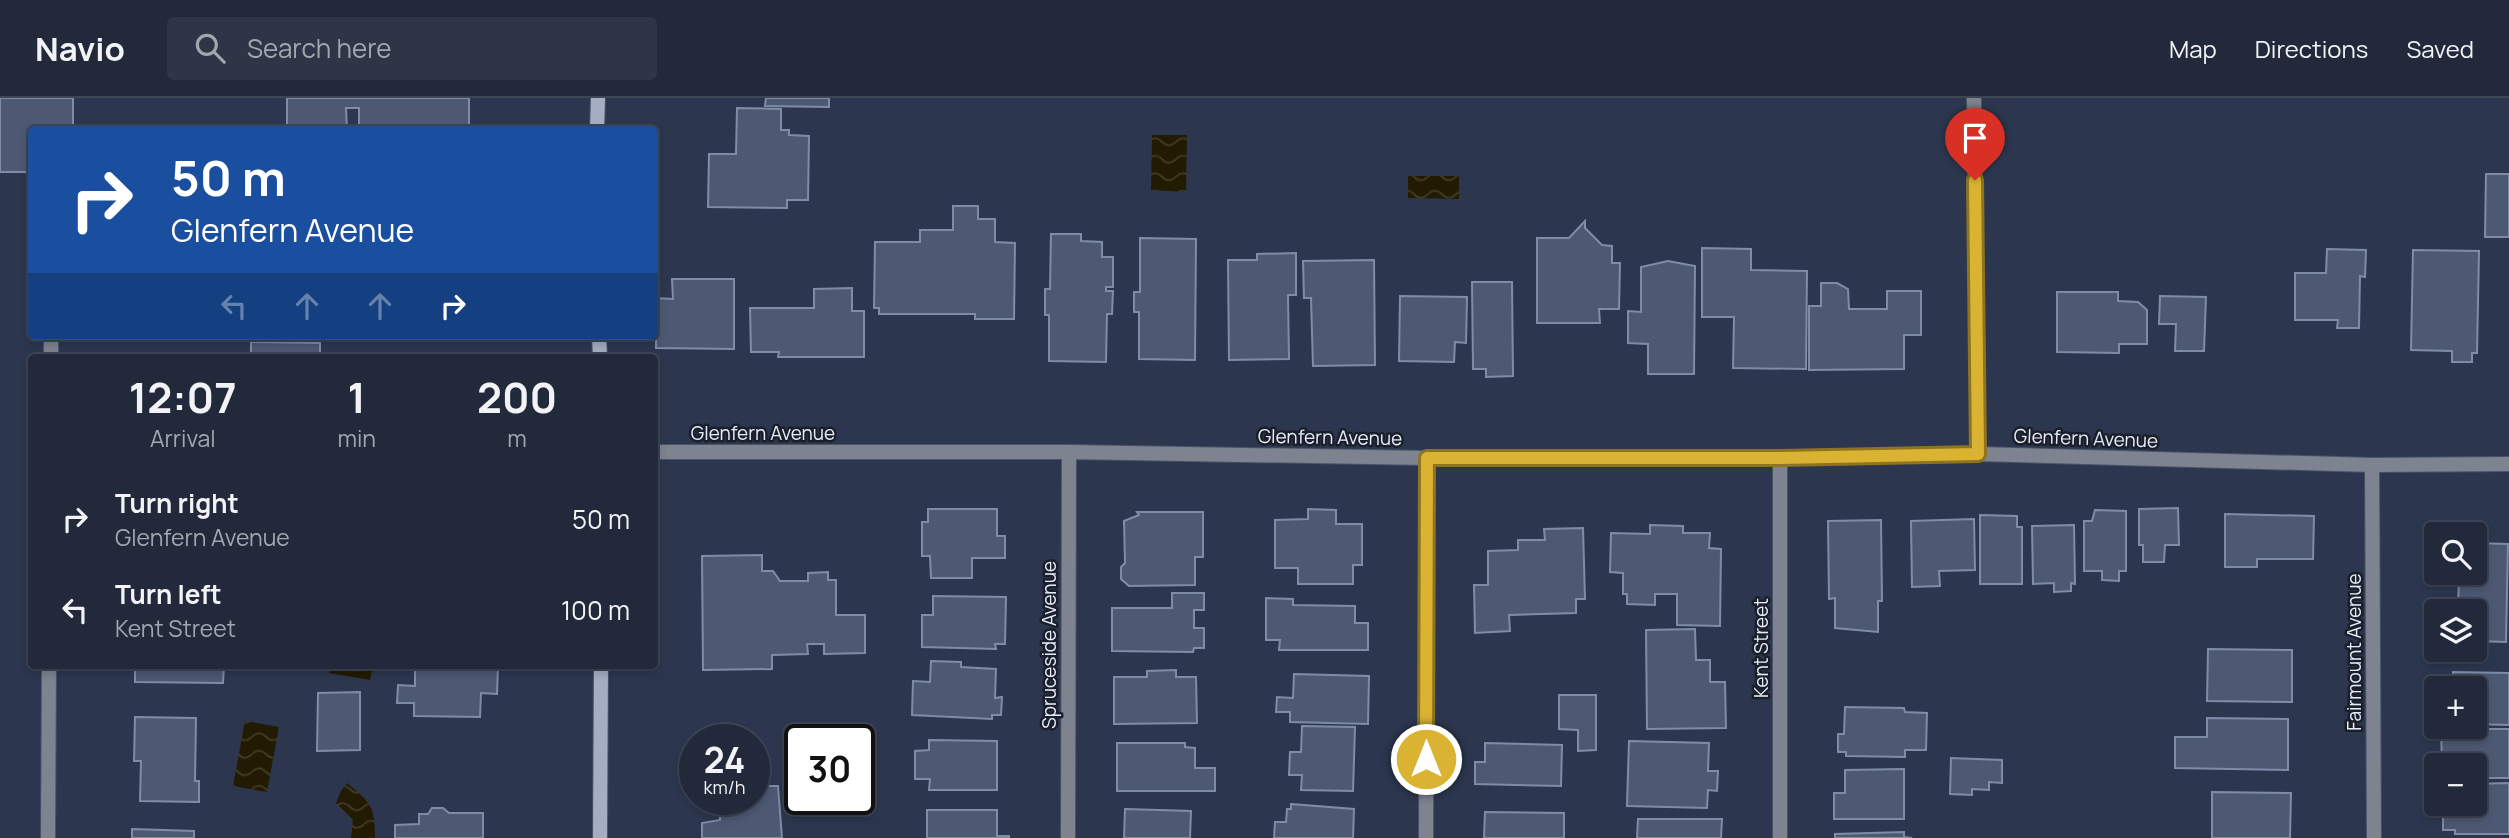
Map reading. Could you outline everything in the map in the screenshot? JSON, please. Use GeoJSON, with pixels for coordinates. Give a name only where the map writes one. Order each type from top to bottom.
{"type":"FeatureCollection","features":[{"type":"Feature","properties":{"kind":"main road"},"geometry":{"type":"LineString","coordinates":[[597,126],[598,98]]}},
{"type":"Feature","properties":{"kind":"main road"},"geometry":{"type":"LineString","coordinates":[[600,838],[601,669]]}},
{"type":"Feature","properties":{"kind":"street"},"geometry":{"type":"LineString","coordinates":[[1974,98],[1978,454]]}},
{"type":"Feature","properties":{"kind":"street","name":"Glenfern Avenue"},"geometry":{"type":"LineString","coordinates":[[658,452],[1069,452],[1427,458],[1780,458],[1978,454],[2372,466],[2509,464]]}},
{"type":"Feature","properties":{"kind":"street","name":"Spruceside Avenue"},"geometry":{"type":"LineString","coordinates":[[1068,838],[1069,452]]}},
{"type":"Feature","properties":{"kind":"street"},"geometry":{"type":"LineString","coordinates":[[1426,838],[1427,458]]}},
{"type":"Feature","properties":{"kind":"street","name":"Kent Street"},"geometry":{"type":"LineString","coordinates":[[1780,458],[1780,838]]}},
{"type":"Feature","properties":{"kind":"street","name":"Fairmount Avenue"},"geometry":{"type":"LineString","coordinates":[[2372,466],[2374,838]]}},
{"type":"Feature","properties":{"kind":"street"},"geometry":{"type":"LineString","coordinates":[[48,838],[49,669]]}},
{"type":"Feature","properties":{"kind":"water"},"geometry":{"type":"Polygon","coordinates":[[[1152,135],[1187,135],[1186,192],[1151,190],[1152,135]]]}},
{"type":"Feature","properties":{"kind":"water"},"geometry":{"type":"Polygon","coordinates":[[[1408,176],[1459,176],[1459,199],[1408,198],[1408,176]]]}},
{"type":"Feature","properties":{"kind":"water"},"geometry":{"type":"Polygon","coordinates":[[[330,669],[372,669],[370,680],[329,673],[330,669]]]}},
{"type":"Feature","properties":{"kind":"water"},"geometry":{"type":"Polygon","coordinates":[[[245,721],[279,727],[267,792],[233,786],[245,721]]]}},
{"type":"Feature","properties":{"kind":"water"},"geometry":{"type":"Polygon","coordinates":[[[347,783],[370,806],[375,838],[351,838],[353,820],[336,803],[347,783]]]}},
{"type":"Feature","properties":{"kind":"building"},"geometry":{"type":"Polygon","coordinates":[[[0,98],[73,98],[73,126],[28,126],[28,172],[0,172],[0,98]]]}},
{"type":"Feature","properties":{"kind":"building"},"geometry":{"type":"Polygon","coordinates":[[[287,98],[469,98],[469,126],[359,125],[359,108],[346,108],[347,126],[287,126],[287,98]]]}},
{"type":"Feature","properties":{"kind":"building"},"geometry":{"type":"Polygon","coordinates":[[[766,98],[829,98],[829,107],[765,106],[766,98]]]}},
{"type":"Feature","properties":{"kind":"building"},"geometry":{"type":"Polygon","coordinates":[[[737,108],[781,109],[781,130],[789,130],[789,135],[809,136],[808,200],[787,200],[787,208],[708,207],[709,154],[736,154],[737,108]]]}},
{"type":"Feature","properties":{"kind":"building"},"geometry":{"type":"Polygon","coordinates":[[[2486,174],[2509,174],[2509,237],[2485,237],[2486,174]]]}},
{"type":"Feature","properties":{"kind":"building"},"geometry":{"type":"Polygon","coordinates":[[[953,206],[978,206],[978,219],[995,219],[995,242],[1015,243],[1014,319],[975,319],[975,314],[879,314],[879,308],[874,308],[875,242],[920,242],[920,230],[953,230],[953,206]]]}},
{"type":"Feature","properties":{"kind":"building"},"geometry":{"type":"Polygon","coordinates":[[[1585,221],[1585,228],[1602,245],[1612,246],[1612,263],[1620,263],[1619,309],[1599,309],[1600,323],[1537,323],[1537,238],[1569,238],[1585,221]]]}},
{"type":"Feature","properties":{"kind":"building"},"geometry":{"type":"Polygon","coordinates":[[[1051,234],[1081,234],[1081,241],[1102,242],[1102,257],[1113,257],[1113,287],[1106,287],[1106,291],[1113,291],[1112,314],[1107,314],[1106,362],[1049,361],[1049,315],[1045,315],[1045,289],[1050,289],[1051,234]]]}},
{"type":"Feature","properties":{"kind":"building"},"geometry":{"type":"Polygon","coordinates":[[[1140,238],[1196,239],[1195,360],[1139,359],[1139,312],[1134,312],[1134,292],[1140,292],[1140,238]]]}},
{"type":"Feature","properties":{"kind":"building"},"geometry":{"type":"Polygon","coordinates":[[[1702,248],[1751,249],[1751,270],[1807,271],[1806,369],[1733,368],[1734,317],[1702,317],[1702,248]]]}},
{"type":"Feature","properties":{"kind":"building"},"geometry":{"type":"Polygon","coordinates":[[[2327,249],[2366,250],[2365,277],[2360,276],[2359,328],[2337,328],[2338,320],[2295,320],[2295,273],[2326,273],[2327,249]]]}},
{"type":"Feature","properties":{"kind":"building"},"geometry":{"type":"Polygon","coordinates":[[[2413,250],[2479,251],[2477,353],[2472,353],[2472,362],[2452,362],[2452,351],[2411,350],[2413,250]]]}},
{"type":"Feature","properties":{"kind":"building"},"geometry":{"type":"Polygon","coordinates":[[[1296,253],[1296,295],[1288,295],[1289,359],[1229,360],[1228,260],[1257,260],[1257,254],[1296,253]]]}},
{"type":"Feature","properties":{"kind":"building"},"geometry":{"type":"Polygon","coordinates":[[[1374,260],[1375,365],[1313,366],[1311,298],[1304,298],[1303,261],[1374,260]]]}},
{"type":"Feature","properties":{"kind":"building"},"geometry":{"type":"Polygon","coordinates":[[[1668,261],[1695,266],[1694,374],[1648,374],[1648,344],[1628,343],[1628,311],[1641,312],[1641,267],[1668,261]]]}},
{"type":"Feature","properties":{"kind":"building"},"geometry":{"type":"Polygon","coordinates":[[[672,279],[734,279],[734,349],[656,348],[658,298],[673,299],[672,279]]]}},
{"type":"Feature","properties":{"kind":"building"},"geometry":{"type":"Polygon","coordinates":[[[1472,282],[1512,282],[1513,376],[1486,377],[1486,369],[1473,369],[1472,282]]]}},
{"type":"Feature","properties":{"kind":"building"},"geometry":{"type":"Polygon","coordinates":[[[1821,283],[1837,283],[1848,289],[1849,309],[1887,309],[1887,291],[1921,291],[1921,335],[1904,335],[1904,369],[1809,370],[1809,306],[1821,306],[1821,283]]]}},
{"type":"Feature","properties":{"kind":"building"},"geometry":{"type":"Polygon","coordinates":[[[852,288],[852,311],[864,311],[864,357],[778,357],[779,352],[751,352],[750,308],[814,308],[814,289],[852,288]]]}},
{"type":"Feature","properties":{"kind":"building"},"geometry":{"type":"Polygon","coordinates":[[[2057,292],[2118,292],[2118,301],[2138,302],[2147,310],[2147,344],[2119,344],[2119,353],[2057,352],[2057,292]]]}},
{"type":"Feature","properties":{"kind":"building"},"geometry":{"type":"Polygon","coordinates":[[[1400,296],[1467,297],[1466,343],[1455,342],[1454,362],[1399,361],[1400,296]]]}},
{"type":"Feature","properties":{"kind":"building"},"geometry":{"type":"Polygon","coordinates":[[[2160,296],[2206,297],[2204,351],[2175,351],[2176,324],[2159,324],[2160,296]]]}},
{"type":"Feature","properties":{"kind":"building"},"geometry":{"type":"Polygon","coordinates":[[[251,342],[320,343],[320,354],[251,354],[251,342]]]}},
{"type":"Feature","properties":{"kind":"building"},"geometry":{"type":"Polygon","coordinates":[[[2178,508],[2179,545],[2165,545],[2164,562],[2143,562],[2143,545],[2139,545],[2139,509],[2178,508]]]}},
{"type":"Feature","properties":{"kind":"building"},"geometry":{"type":"Polygon","coordinates":[[[928,509],[997,509],[997,536],[1005,536],[1005,558],[972,558],[972,578],[931,578],[930,556],[922,556],[922,522],[928,522],[928,509]]]}},
{"type":"Feature","properties":{"kind":"building"},"geometry":{"type":"Polygon","coordinates":[[[1308,509],[1336,510],[1336,524],[1362,524],[1362,565],[1353,565],[1353,584],[1298,584],[1298,568],[1275,568],[1275,520],[1308,519],[1308,509]]]}},
{"type":"Feature","properties":{"kind":"building"},"geometry":{"type":"Polygon","coordinates":[[[2095,510],[2126,511],[2126,571],[2119,571],[2119,581],[2102,580],[2102,571],[2084,571],[2084,521],[2092,521],[2095,510]]]}},
{"type":"Feature","properties":{"kind":"building"},"geometry":{"type":"Polygon","coordinates":[[[1137,512],[1203,512],[1203,557],[1195,557],[1195,585],[1129,586],[1121,579],[1121,567],[1125,563],[1124,521],[1139,515],[1137,512]]]}},
{"type":"Feature","properties":{"kind":"building"},"geometry":{"type":"Polygon","coordinates":[[[2225,514],[2314,516],[2313,559],[2257,559],[2257,567],[2225,567],[2225,514]]]}},
{"type":"Feature","properties":{"kind":"building"},"geometry":{"type":"Polygon","coordinates":[[[1980,515],[2017,516],[2017,527],[2022,527],[2022,584],[1980,584],[1980,515]]]}},
{"type":"Feature","properties":{"kind":"building"},"geometry":{"type":"Polygon","coordinates":[[[1974,519],[1975,570],[1939,571],[1940,586],[1912,587],[1911,521],[1974,519]]]}},
{"type":"Feature","properties":{"kind":"building"},"geometry":{"type":"Polygon","coordinates":[[[1881,520],[1882,601],[1878,601],[1878,632],[1835,628],[1835,598],[1829,599],[1828,521],[1881,520]]]}},
{"type":"Feature","properties":{"kind":"building"},"geometry":{"type":"Polygon","coordinates":[[[1650,525],[1683,526],[1683,533],[1710,533],[1709,548],[1721,549],[1720,626],[1677,625],[1677,594],[1655,594],[1655,605],[1627,604],[1627,594],[1623,594],[1623,573],[1610,572],[1611,533],[1650,534],[1650,525]]]}},
{"type":"Feature","properties":{"kind":"building"},"geometry":{"type":"Polygon","coordinates":[[[2074,525],[2075,584],[2071,583],[2071,591],[2054,592],[2054,583],[2033,584],[2032,526],[2074,525]]]}},
{"type":"Feature","properties":{"kind":"building"},"geometry":{"type":"Polygon","coordinates":[[[1583,528],[1585,599],[1576,599],[1576,613],[1509,615],[1510,631],[1475,633],[1474,585],[1488,585],[1488,551],[1518,550],[1518,540],[1545,540],[1544,529],[1583,528]]]}},
{"type":"Feature","properties":{"kind":"building"},"geometry":{"type":"Polygon","coordinates":[[[2487,543],[2508,544],[2506,642],[2487,641],[2487,599],[2458,599],[2459,585],[2487,585],[2487,543]]]}},
{"type":"Feature","properties":{"kind":"building"},"geometry":{"type":"Polygon","coordinates":[[[762,555],[762,571],[773,571],[780,581],[808,581],[808,573],[828,572],[828,580],[836,580],[836,615],[865,615],[865,653],[824,654],[824,644],[807,644],[808,654],[772,655],[772,669],[703,670],[702,556],[762,555]]]}},
{"type":"Feature","properties":{"kind":"building"},"geometry":{"type":"Polygon","coordinates":[[[1172,593],[1204,593],[1204,610],[1194,610],[1194,628],[1204,628],[1204,648],[1194,648],[1193,652],[1112,651],[1112,608],[1172,608],[1172,593]]]}},
{"type":"Feature","properties":{"kind":"building"},"geometry":{"type":"Polygon","coordinates":[[[933,596],[1006,597],[1005,644],[995,644],[996,649],[922,647],[922,615],[933,615],[933,596]]]}},
{"type":"Feature","properties":{"kind":"building"},"geometry":{"type":"Polygon","coordinates":[[[1266,598],[1293,599],[1293,605],[1355,606],[1355,623],[1368,623],[1368,650],[1279,650],[1280,640],[1266,640],[1266,598]]]}},
{"type":"Feature","properties":{"kind":"building"},"geometry":{"type":"Polygon","coordinates":[[[1695,629],[1696,660],[1710,660],[1710,682],[1725,682],[1726,728],[1647,729],[1646,630],[1695,629]]]}},
{"type":"Feature","properties":{"kind":"building"},"geometry":{"type":"Polygon","coordinates":[[[2208,649],[2292,650],[2292,702],[2207,701],[2208,649]]]}},
{"type":"Feature","properties":{"kind":"building"},"geometry":{"type":"Polygon","coordinates":[[[931,661],[961,662],[961,667],[996,669],[995,698],[1002,697],[1001,715],[992,715],[992,719],[912,715],[913,681],[930,682],[931,661]]]}},
{"type":"Feature","properties":{"kind":"building"},"geometry":{"type":"Polygon","coordinates":[[[135,669],[224,669],[223,683],[135,682],[135,669]]]}},
{"type":"Feature","properties":{"kind":"building"},"geometry":{"type":"Polygon","coordinates":[[[415,669],[498,669],[497,694],[481,693],[480,717],[414,716],[414,703],[397,703],[398,685],[415,686],[415,669]]]}},
{"type":"Feature","properties":{"kind":"building"},"geometry":{"type":"Polygon","coordinates":[[[1176,670],[1176,677],[1196,677],[1197,723],[1114,724],[1114,677],[1147,677],[1147,671],[1176,670]]]}},
{"type":"Feature","properties":{"kind":"building"},"geometry":{"type":"Polygon","coordinates":[[[2453,672],[2509,673],[2509,725],[2487,724],[2487,676],[2453,676],[2453,672]]]}},
{"type":"Feature","properties":{"kind":"building"},"geometry":{"type":"Polygon","coordinates":[[[1294,674],[1369,676],[1368,724],[1290,722],[1290,712],[1276,712],[1277,697],[1293,698],[1294,674]]]}},
{"type":"Feature","properties":{"kind":"building"},"geometry":{"type":"Polygon","coordinates":[[[360,692],[360,750],[317,751],[318,693],[360,692]]]}},
{"type":"Feature","properties":{"kind":"building"},"geometry":{"type":"Polygon","coordinates":[[[1559,695],[1596,695],[1596,750],[1578,751],[1578,730],[1559,729],[1559,695]]]}},
{"type":"Feature","properties":{"kind":"building"},"geometry":{"type":"Polygon","coordinates":[[[1845,707],[1904,708],[1905,712],[1927,713],[1926,750],[1905,750],[1905,757],[1846,756],[1846,752],[1838,752],[1838,734],[1844,734],[1845,707]]]}},
{"type":"Feature","properties":{"kind":"building"},"geometry":{"type":"Polygon","coordinates":[[[135,717],[196,718],[195,781],[199,781],[199,802],[140,801],[141,761],[134,761],[135,717]]]}},
{"type":"Feature","properties":{"kind":"building"},"geometry":{"type":"Polygon","coordinates":[[[2207,718],[2288,719],[2288,770],[2175,768],[2175,737],[2207,737],[2207,718]]]}},
{"type":"Feature","properties":{"kind":"building"},"geometry":{"type":"Polygon","coordinates":[[[1302,726],[1355,727],[1353,791],[1301,790],[1302,775],[1289,775],[1290,752],[1301,752],[1302,726]]]}},
{"type":"Feature","properties":{"kind":"building"},"geometry":{"type":"Polygon","coordinates":[[[2487,729],[2509,729],[2509,778],[2487,778],[2487,753],[2442,753],[2441,739],[2487,739],[2487,729]]]}},
{"type":"Feature","properties":{"kind":"building"},"geometry":{"type":"Polygon","coordinates":[[[929,740],[997,741],[997,790],[929,790],[930,779],[915,779],[915,751],[929,750],[929,740]]]}},
{"type":"Feature","properties":{"kind":"building"},"geometry":{"type":"Polygon","coordinates":[[[1629,741],[1709,743],[1708,771],[1718,771],[1717,791],[1708,790],[1707,808],[1627,806],[1629,741]]]}},
{"type":"Feature","properties":{"kind":"building"},"geometry":{"type":"Polygon","coordinates":[[[1117,743],[1185,743],[1185,747],[1195,748],[1195,768],[1215,768],[1215,791],[1117,791],[1117,743]]]}},
{"type":"Feature","properties":{"kind":"building"},"geometry":{"type":"Polygon","coordinates":[[[1485,743],[1562,745],[1561,786],[1475,784],[1475,762],[1485,762],[1485,743]]]}},
{"type":"Feature","properties":{"kind":"building"},"geometry":{"type":"Polygon","coordinates":[[[1951,758],[2002,760],[2002,783],[1989,782],[1989,790],[1972,789],[1972,795],[1950,794],[1951,758]]]}},
{"type":"Feature","properties":{"kind":"building"},"geometry":{"type":"Polygon","coordinates":[[[1904,769],[1904,819],[1834,819],[1834,793],[1845,793],[1845,770],[1904,769]]]}},
{"type":"Feature","properties":{"kind":"building"},"geometry":{"type":"Polygon","coordinates":[[[2509,783],[2509,834],[2455,834],[2455,830],[2443,830],[2443,816],[2487,816],[2487,784],[2509,783]]]}},
{"type":"Feature","properties":{"kind":"building"},"geometry":{"type":"Polygon","coordinates":[[[770,786],[778,786],[782,838],[702,838],[702,823],[720,820],[720,815],[770,815],[770,786]]]}},
{"type":"Feature","properties":{"kind":"building"},"geometry":{"type":"Polygon","coordinates":[[[2212,792],[2291,793],[2290,838],[2212,838],[2212,792]]]}},
{"type":"Feature","properties":{"kind":"building"},"geometry":{"type":"Polygon","coordinates":[[[1291,804],[1354,809],[1353,838],[1274,838],[1275,822],[1286,822],[1287,809],[1291,809],[1291,804]]]}},
{"type":"Feature","properties":{"kind":"building"},"geometry":{"type":"Polygon","coordinates":[[[432,808],[443,808],[449,813],[483,813],[483,838],[395,838],[395,825],[419,824],[419,814],[428,814],[432,808]]]}},
{"type":"Feature","properties":{"kind":"building"},"geometry":{"type":"Polygon","coordinates":[[[1125,809],[1191,811],[1190,838],[1124,838],[1125,809]]]}},
{"type":"Feature","properties":{"kind":"building"},"geometry":{"type":"Polygon","coordinates":[[[927,810],[997,810],[997,836],[1009,838],[927,838],[927,810]]]}},
{"type":"Feature","properties":{"kind":"building"},"geometry":{"type":"Polygon","coordinates":[[[1485,812],[1564,813],[1564,838],[1484,838],[1485,812]]]}},
{"type":"Feature","properties":{"kind":"building"},"geometry":{"type":"Polygon","coordinates":[[[1638,819],[1722,819],[1721,838],[1637,838],[1638,819]]]}},
{"type":"Feature","properties":{"kind":"building"},"geometry":{"type":"Polygon","coordinates":[[[132,829],[194,831],[194,838],[132,838],[132,829]]]}},
{"type":"Feature","properties":{"kind":"building"},"geometry":{"type":"Polygon","coordinates":[[[1904,832],[1904,837],[1912,838],[1835,838],[1835,834],[1904,832]]]}},
{"type":"Feature","properties":{"kind":"route"},"geometry":{"type":"LineString","coordinates":[[1426,759],[1427,458],[1780,458],[1978,454],[1975,180]]}}]}
